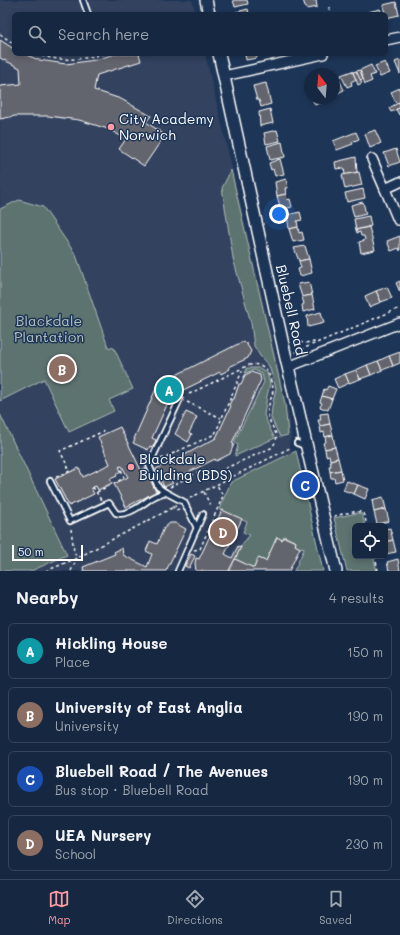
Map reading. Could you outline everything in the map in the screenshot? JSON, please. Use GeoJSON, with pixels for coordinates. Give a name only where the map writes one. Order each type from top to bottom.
{"type":"FeatureCollection","features":[{"type":"Feature","properties":{"kind":"street"},"geometry":{"type":"LineString","coordinates":[[206,0],[209,12]]}},
{"type":"Feature","properties":{"kind":"street"},"geometry":{"type":"LineString","coordinates":[[388,40],[400,37]]}},
{"type":"Feature","properties":{"kind":"street","name":"Bluebell Road"},"geometry":{"type":"LineString","coordinates":[[219,56],[288,367],[302,445],[336,571]]}},
{"type":"Feature","properties":{"kind":"street"},"geometry":{"type":"LineString","coordinates":[[224,76],[314,56]]}},
{"type":"Feature","properties":{"kind":"street"},"geometry":{"type":"LineString","coordinates":[[372,159],[398,220]]}},
{"type":"Feature","properties":{"kind":"street"},"geometry":{"type":"LineString","coordinates":[[385,189],[400,182]]}},
{"type":"Feature","properties":{"kind":"street"},"geometry":{"type":"LineString","coordinates":[[288,367],[400,323]]}},
{"type":"Feature","properties":{"kind":"lane"},"geometry":{"type":"LineString","coordinates":[[83,0],[87,12]]}},
{"type":"Feature","properties":{"kind":"lane"},"geometry":{"type":"LineString","coordinates":[[180,399],[149,465],[158,487],[184,502],[197,528]]}},
{"type":"Feature","properties":{"kind":"lane"},"geometry":{"type":"LineString","coordinates":[[50,480],[70,521],[109,503],[116,513],[122,514],[144,505],[151,498],[164,491]]}},
{"type":"Feature","properties":{"kind":"lane"},"geometry":{"type":"LineString","coordinates":[[178,571],[203,514]]}},
{"type":"Feature","properties":{"kind":"path"},"geometry":{"type":"LineString","coordinates":[[329,7],[330,12]]}},
{"type":"Feature","properties":{"kind":"path"},"geometry":{"type":"LineString","coordinates":[[0,34],[12,43]]}},
{"type":"Feature","properties":{"kind":"path"},"geometry":{"type":"LineString","coordinates":[[45,56],[58,59],[75,60],[96,56]]}},
{"type":"Feature","properties":{"kind":"path"},"geometry":{"type":"LineString","coordinates":[[297,351],[400,308]]}},
{"type":"Feature","properties":{"kind":"path"},"geometry":{"type":"LineString","coordinates":[[294,341],[304,343],[318,342]]}},
{"type":"Feature","properties":{"kind":"path"},"geometry":{"type":"LineString","coordinates":[[164,491],[198,472],[205,470],[217,472],[271,448],[276,442],[277,437],[270,424],[268,410],[268,403],[273,387],[270,375],[267,369],[263,366],[257,364],[249,365],[180,399]]}},
{"type":"Feature","properties":{"kind":"path"},"geometry":{"type":"LineString","coordinates":[[150,464],[215,434],[243,368]]}},
{"type":"Feature","properties":{"kind":"path"},"geometry":{"type":"LineString","coordinates":[[180,399],[221,418]]}},
{"type":"Feature","properties":{"kind":"path"},"geometry":{"type":"LineString","coordinates":[[50,480],[70,470],[60,451],[104,431]]}},
{"type":"Feature","properties":{"kind":"path"},"geometry":{"type":"LineString","coordinates":[[97,492],[124,478],[120,466]]}},
{"type":"Feature","properties":{"kind":"path"},"geometry":{"type":"LineString","coordinates":[[186,552],[200,549],[223,496],[217,485]]}},
{"type":"Feature","properties":{"kind":"path"},"geometry":{"type":"LineString","coordinates":[[94,487],[104,505]]}},
{"type":"Feature","properties":{"kind":"path"},"geometry":{"type":"LineString","coordinates":[[204,492],[210,505]]}},
{"type":"Feature","properties":{"kind":"path"},"geometry":{"type":"LineString","coordinates":[[174,497],[172,507],[176,510],[182,508]]}},
{"type":"Feature","properties":{"kind":"path"},"geometry":{"type":"LineString","coordinates":[[330,517],[358,511],[364,514],[366,523]]}},
{"type":"Feature","properties":{"kind":"path"},"geometry":{"type":"LineString","coordinates":[[70,521],[74,552],[77,558]]}},
{"type":"Feature","properties":{"kind":"path"},"geometry":{"type":"LineString","coordinates":[[46,571],[77,558]]}},
{"type":"Feature","properties":{"kind":"path"},"geometry":{"type":"LineString","coordinates":[[71,571],[77,558]]}},
{"type":"Feature","properties":{"kind":"path"},"geometry":{"type":"LineString","coordinates":[[375,559],[378,571]]}},
{"type":"Feature","properties":{"kind":"shaded area"},"geometry":{"type":"Polygon","coordinates":[[[0,0],[192,0],[195,12],[12,12],[12,56],[205,56],[269,324],[290,421],[291,439],[289,442],[292,454],[296,453],[322,571],[0,571],[0,0]]]}},
{"type":"Feature","properties":{"kind":"green space"},"geometry":{"type":"Polygon","coordinates":[[[231,170],[285,404],[288,435],[280,437],[271,418],[276,388],[269,366],[254,346],[251,323],[233,258],[222,188],[231,170]]]}},
{"type":"Feature","properties":{"kind":"green space","name":"Blackdale Plantation"},"geometry":{"type":"Polygon","coordinates":[[[19,200],[43,207],[76,255],[108,347],[114,348],[133,389],[109,400],[114,411],[69,432],[44,379],[0,401],[0,209],[19,200]]]}},
{"type":"Feature","properties":{"kind":"green space"},"geometry":{"type":"Polygon","coordinates":[[[247,368],[259,368],[267,372],[270,384],[264,415],[275,438],[235,456],[238,445],[234,442],[264,382],[262,374],[254,370],[245,373],[247,368]]]}},
{"type":"Feature","properties":{"kind":"green space"},"geometry":{"type":"Polygon","coordinates":[[[0,414],[67,555],[31,571],[0,571],[0,414]]]}},
{"type":"Feature","properties":{"kind":"green space"},"geometry":{"type":"Polygon","coordinates":[[[296,451],[323,571],[294,571],[304,549],[303,547],[300,548],[295,545],[296,542],[284,536],[282,540],[277,538],[266,561],[258,558],[254,568],[235,559],[243,543],[250,535],[243,532],[247,522],[219,509],[231,482],[296,451]]]}},
{"type":"Feature","properties":{"kind":"green space"},"geometry":{"type":"Polygon","coordinates":[[[357,513],[362,514],[364,523],[352,523],[352,559],[374,559],[377,571],[347,571],[334,518],[357,513]]]}},
{"type":"Feature","properties":{"kind":"building"},"geometry":{"type":"Polygon","coordinates":[[[233,0],[247,0],[248,4],[235,7],[233,0]]]}},
{"type":"Feature","properties":{"kind":"building"},"geometry":{"type":"Polygon","coordinates":[[[303,0],[316,0],[317,7],[306,9],[303,0]]]}},
{"type":"Feature","properties":{"kind":"building"},"geometry":{"type":"Polygon","coordinates":[[[396,2],[399,15],[388,18],[388,12],[385,12],[383,5],[396,2]]]}},
{"type":"Feature","properties":{"kind":"building"},"geometry":{"type":"Polygon","coordinates":[[[248,9],[249,12],[236,12],[248,9]]]}},
{"type":"Feature","properties":{"kind":"building"},"geometry":{"type":"Polygon","coordinates":[[[380,9],[381,12],[368,12],[380,9]]]}},
{"type":"Feature","properties":{"kind":"building"},"geometry":{"type":"Polygon","coordinates":[[[0,40],[12,48],[12,56],[29,56],[39,60],[66,64],[95,60],[108,56],[140,56],[141,61],[97,75],[94,90],[121,99],[151,116],[146,122],[165,135],[144,166],[119,149],[126,139],[108,129],[79,120],[48,116],[15,116],[0,119],[0,86],[21,84],[20,68],[0,58],[0,40]]]}},
{"type":"Feature","properties":{"kind":"building"},"geometry":{"type":"Polygon","coordinates":[[[245,56],[256,56],[257,58],[246,60],[245,56]]]}},
{"type":"Feature","properties":{"kind":"building"},"geometry":{"type":"Polygon","coordinates":[[[400,60],[400,74],[395,62],[400,60]]]}},
{"type":"Feature","properties":{"kind":"building"},"geometry":{"type":"Polygon","coordinates":[[[385,62],[390,73],[380,77],[375,66],[385,62]]]}},
{"type":"Feature","properties":{"kind":"building"},"geometry":{"type":"Polygon","coordinates":[[[371,65],[375,74],[370,76],[372,81],[365,84],[360,70],[371,65]]]}},
{"type":"Feature","properties":{"kind":"building"},"geometry":{"type":"Polygon","coordinates":[[[360,70],[363,79],[360,80],[356,71],[360,70]]]}},
{"type":"Feature","properties":{"kind":"building"},"geometry":{"type":"Polygon","coordinates":[[[352,71],[356,79],[351,82],[352,85],[347,87],[341,75],[352,71]]]}},
{"type":"Feature","properties":{"kind":"building"},"geometry":{"type":"Polygon","coordinates":[[[356,71],[362,83],[358,85],[353,72],[356,71]]]}},
{"type":"Feature","properties":{"kind":"building"},"geometry":{"type":"Polygon","coordinates":[[[340,81],[344,90],[340,92],[340,81]]]}},
{"type":"Feature","properties":{"kind":"building"},"geometry":{"type":"Polygon","coordinates":[[[266,83],[271,104],[261,107],[259,100],[257,100],[253,86],[266,83]]]}},
{"type":"Feature","properties":{"kind":"building"},"geometry":{"type":"Polygon","coordinates":[[[400,88],[400,102],[396,103],[391,92],[400,88]]]}},
{"type":"Feature","properties":{"kind":"building"},"geometry":{"type":"Polygon","coordinates":[[[400,102],[400,108],[391,112],[389,108],[400,102]]]}},
{"type":"Feature","properties":{"kind":"building"},"geometry":{"type":"Polygon","coordinates":[[[400,108],[400,114],[399,115],[396,109],[400,108]]]}},
{"type":"Feature","properties":{"kind":"building"},"geometry":{"type":"Polygon","coordinates":[[[270,109],[273,123],[260,126],[259,112],[270,109]]]}},
{"type":"Feature","properties":{"kind":"building"},"geometry":{"type":"Polygon","coordinates":[[[277,130],[280,141],[266,144],[264,133],[277,130]]]}},
{"type":"Feature","properties":{"kind":"building"},"geometry":{"type":"Polygon","coordinates":[[[375,130],[381,143],[370,148],[365,134],[375,130]]]}},
{"type":"Feature","properties":{"kind":"building"},"geometry":{"type":"Polygon","coordinates":[[[356,132],[359,139],[352,142],[353,144],[337,150],[333,141],[356,132]]]}},
{"type":"Feature","properties":{"kind":"building"},"geometry":{"type":"Polygon","coordinates":[[[282,142],[285,157],[270,160],[267,146],[282,142]]]}},
{"type":"Feature","properties":{"kind":"building"},"geometry":{"type":"Polygon","coordinates":[[[396,149],[400,162],[389,166],[384,153],[396,149]]]}},
{"type":"Feature","properties":{"kind":"building"},"geometry":{"type":"Polygon","coordinates":[[[356,157],[357,172],[345,175],[344,168],[336,169],[335,162],[356,157]]]}},
{"type":"Feature","properties":{"kind":"building"},"geometry":{"type":"Polygon","coordinates":[[[280,159],[284,174],[275,176],[269,163],[280,159]]]}},
{"type":"Feature","properties":{"kind":"building"},"geometry":{"type":"Polygon","coordinates":[[[359,172],[362,185],[345,189],[342,175],[359,172]]]}},
{"type":"Feature","properties":{"kind":"building"},"geometry":{"type":"Polygon","coordinates":[[[286,179],[288,188],[285,188],[286,194],[277,196],[275,182],[286,179]]]}},
{"type":"Feature","properties":{"kind":"building"},"geometry":{"type":"Polygon","coordinates":[[[363,189],[365,198],[347,202],[345,193],[363,189]]]}},
{"type":"Feature","properties":{"kind":"building"},"geometry":{"type":"Polygon","coordinates":[[[286,194],[287,200],[290,199],[292,207],[281,210],[277,196],[286,194]]]}},
{"type":"Feature","properties":{"kind":"building"},"geometry":{"type":"Polygon","coordinates":[[[363,202],[366,214],[354,217],[351,205],[363,202]]]}},
{"type":"Feature","properties":{"kind":"building"},"geometry":{"type":"Polygon","coordinates":[[[300,212],[302,220],[297,221],[298,227],[289,229],[287,215],[300,212]]]}},
{"type":"Feature","properties":{"kind":"building"},"geometry":{"type":"Polygon","coordinates":[[[369,216],[371,226],[356,230],[354,219],[369,216]]]}},
{"type":"Feature","properties":{"kind":"building"},"geometry":{"type":"Polygon","coordinates":[[[298,227],[299,233],[302,232],[304,240],[293,242],[289,229],[298,227]]]}},
{"type":"Feature","properties":{"kind":"building"},"geometry":{"type":"Polygon","coordinates":[[[369,227],[375,250],[361,253],[359,242],[365,240],[364,236],[361,236],[360,232],[357,233],[356,230],[369,227]]]}},
{"type":"Feature","properties":{"kind":"building"},"geometry":{"type":"Polygon","coordinates":[[[400,236],[400,251],[399,248],[391,251],[387,241],[400,236]]]}},
{"type":"Feature","properties":{"kind":"building"},"geometry":{"type":"Polygon","coordinates":[[[305,246],[309,259],[299,261],[294,248],[305,246]]]}},
{"type":"Feature","properties":{"kind":"building"},"geometry":{"type":"Polygon","coordinates":[[[309,259],[312,273],[300,276],[298,269],[301,268],[299,261],[309,259]]]}},
{"type":"Feature","properties":{"kind":"building"},"geometry":{"type":"Polygon","coordinates":[[[400,281],[400,292],[396,283],[400,281]]]}},
{"type":"Feature","properties":{"kind":"building"},"geometry":{"type":"Polygon","coordinates":[[[309,282],[312,295],[302,297],[298,284],[309,282]]]}},
{"type":"Feature","properties":{"kind":"building"},"geometry":{"type":"Polygon","coordinates":[[[387,287],[392,298],[381,302],[376,291],[387,287]]]}},
{"type":"Feature","properties":{"kind":"building"},"geometry":{"type":"Polygon","coordinates":[[[376,291],[381,302],[369,307],[365,296],[376,291]]]}},
{"type":"Feature","properties":{"kind":"building"},"geometry":{"type":"Polygon","coordinates":[[[312,295],[315,309],[303,312],[302,305],[304,304],[302,297],[312,295]]]}},
{"type":"Feature","properties":{"kind":"building"},"geometry":{"type":"Polygon","coordinates":[[[321,312],[324,323],[308,327],[307,316],[321,312]]]}},
{"type":"Feature","properties":{"kind":"building"},"geometry":{"type":"Polygon","coordinates":[[[242,342],[246,343],[251,351],[248,358],[229,367],[230,369],[221,374],[220,372],[171,396],[152,438],[156,440],[153,447],[150,446],[148,450],[133,443],[158,384],[242,342]]]}},
{"type":"Feature","properties":{"kind":"building"},"geometry":{"type":"Polygon","coordinates":[[[400,352],[400,363],[393,366],[389,356],[400,352]]]}},
{"type":"Feature","properties":{"kind":"building"},"geometry":{"type":"Polygon","coordinates":[[[389,356],[393,366],[382,370],[378,361],[389,356]]]}},
{"type":"Feature","properties":{"kind":"building"},"geometry":{"type":"Polygon","coordinates":[[[378,361],[382,370],[371,375],[367,365],[378,361]]]}},
{"type":"Feature","properties":{"kind":"building"},"geometry":{"type":"Polygon","coordinates":[[[367,365],[371,375],[360,379],[356,370],[367,365]]]}},
{"type":"Feature","properties":{"kind":"building"},"geometry":{"type":"Polygon","coordinates":[[[356,370],[360,379],[349,383],[345,374],[356,370]]]}},
{"type":"Feature","properties":{"kind":"building"},"geometry":{"type":"Polygon","coordinates":[[[251,372],[260,375],[261,380],[232,443],[234,444],[230,454],[216,461],[215,459],[171,481],[173,483],[164,487],[156,469],[216,438],[231,406],[229,405],[232,399],[234,399],[239,384],[241,384],[245,375],[251,372]]]}},
{"type":"Feature","properties":{"kind":"building"},"geometry":{"type":"Polygon","coordinates":[[[345,374],[349,383],[338,388],[334,379],[345,374]]]}},
{"type":"Feature","properties":{"kind":"building"},"geometry":{"type":"Polygon","coordinates":[[[328,386],[336,389],[332,399],[322,396],[324,389],[326,390],[328,386]]]}},
{"type":"Feature","properties":{"kind":"building"},"geometry":{"type":"Polygon","coordinates":[[[322,396],[332,399],[328,410],[320,407],[322,403],[320,402],[322,396]]]}},
{"type":"Feature","properties":{"kind":"building"},"geometry":{"type":"Polygon","coordinates":[[[186,412],[197,417],[189,433],[192,434],[188,442],[175,434],[186,412]]]}},
{"type":"Feature","properties":{"kind":"building"},"geometry":{"type":"Polygon","coordinates":[[[328,413],[330,424],[320,426],[318,420],[321,420],[320,414],[328,413]]]}},
{"type":"Feature","properties":{"kind":"building"},"geometry":{"type":"Polygon","coordinates":[[[330,424],[333,435],[325,437],[324,432],[321,433],[320,426],[330,424]]]}},
{"type":"Feature","properties":{"kind":"building","name":"Blackdale Building (BDS)"},"geometry":{"type":"Polygon","coordinates":[[[120,427],[141,470],[145,468],[156,492],[126,507],[114,484],[128,477],[122,466],[119,467],[121,471],[116,474],[117,476],[110,479],[112,483],[98,490],[96,486],[91,488],[94,494],[69,506],[55,479],[79,468],[83,477],[110,464],[98,437],[120,427]]]}},
{"type":"Feature","properties":{"kind":"building"},"geometry":{"type":"Polygon","coordinates":[[[333,435],[335,447],[325,449],[323,443],[326,442],[325,437],[333,435]]]}},
{"type":"Feature","properties":{"kind":"building"},"geometry":{"type":"Polygon","coordinates":[[[335,447],[338,458],[330,460],[329,455],[326,456],[325,449],[335,447]]]}},
{"type":"Feature","properties":{"kind":"building"},"geometry":{"type":"Polygon","coordinates":[[[338,458],[341,470],[330,472],[330,460],[338,458]]]}},
{"type":"Feature","properties":{"kind":"building"},"geometry":{"type":"Polygon","coordinates":[[[341,470],[343,480],[335,482],[334,478],[331,478],[330,472],[341,470]]]}},
{"type":"Feature","properties":{"kind":"building"},"geometry":{"type":"Polygon","coordinates":[[[347,481],[358,485],[354,494],[343,490],[347,481]]]}},
{"type":"Feature","properties":{"kind":"building"},"geometry":{"type":"Polygon","coordinates":[[[358,485],[369,489],[365,499],[354,494],[358,485]]]}},
{"type":"Feature","properties":{"kind":"building"},"geometry":{"type":"Polygon","coordinates":[[[383,497],[386,509],[374,512],[372,500],[383,497]]]}},
{"type":"Feature","properties":{"kind":"building"},"geometry":{"type":"Polygon","coordinates":[[[386,509],[389,521],[377,523],[374,512],[386,509]]]}},
{"type":"Feature","properties":{"kind":"building"},"geometry":{"type":"Polygon","coordinates":[[[222,510],[242,519],[225,554],[232,558],[238,546],[241,547],[229,571],[196,571],[196,558],[199,559],[222,510]]]}},
{"type":"Feature","properties":{"kind":"building"},"geometry":{"type":"Polygon","coordinates":[[[170,523],[175,523],[186,529],[166,571],[84,571],[83,567],[115,554],[114,552],[122,548],[123,555],[147,567],[152,554],[146,551],[150,541],[157,544],[164,528],[170,523]]]}},
{"type":"Feature","properties":{"kind":"building"},"geometry":{"type":"Polygon","coordinates":[[[388,528],[390,528],[393,540],[388,541],[388,528]]]}},
{"type":"Feature","properties":{"kind":"building"},"geometry":{"type":"Polygon","coordinates":[[[277,537],[282,540],[284,537],[296,542],[295,545],[300,548],[289,571],[229,571],[235,559],[254,568],[258,558],[266,561],[277,537]]]}},
{"type":"Feature","properties":{"kind":"building"},"geometry":{"type":"Polygon","coordinates":[[[393,540],[396,552],[388,553],[388,541],[393,540]]]}},
{"type":"Feature","properties":{"kind":"building"},"geometry":{"type":"Polygon","coordinates":[[[191,554],[195,556],[189,568],[185,566],[191,554]]]}},
{"type":"Feature","properties":{"kind":"building"},"geometry":{"type":"Polygon","coordinates":[[[398,559],[400,571],[389,571],[387,562],[398,559]]]}},
{"type":"Feature","properties":{"kind":"place","name":"City Academy Norwich"},"geometry":{"type":"Point","coordinates":[111,127]}},
{"type":"Feature","properties":{"kind":"place","name":"University of East Anglia"},"geometry":{"type":"Point","coordinates":[62,369]}},
{"type":"Feature","properties":{"kind":"place","name":"Hickling House"},"geometry":{"type":"Point","coordinates":[169,390]}},
{"type":"Feature","properties":{"kind":"place","name":"Blackdale Building (BDS)"},"geometry":{"type":"Point","coordinates":[131,467]}},
{"type":"Feature","properties":{"kind":"place","name":"Bluebell Road / The Avenues"},"geometry":{"type":"Point","coordinates":[305,485]}},
{"type":"Feature","properties":{"kind":"place","name":"UEA Nursery"},"geometry":{"type":"Point","coordinates":[223,532]}}]}
